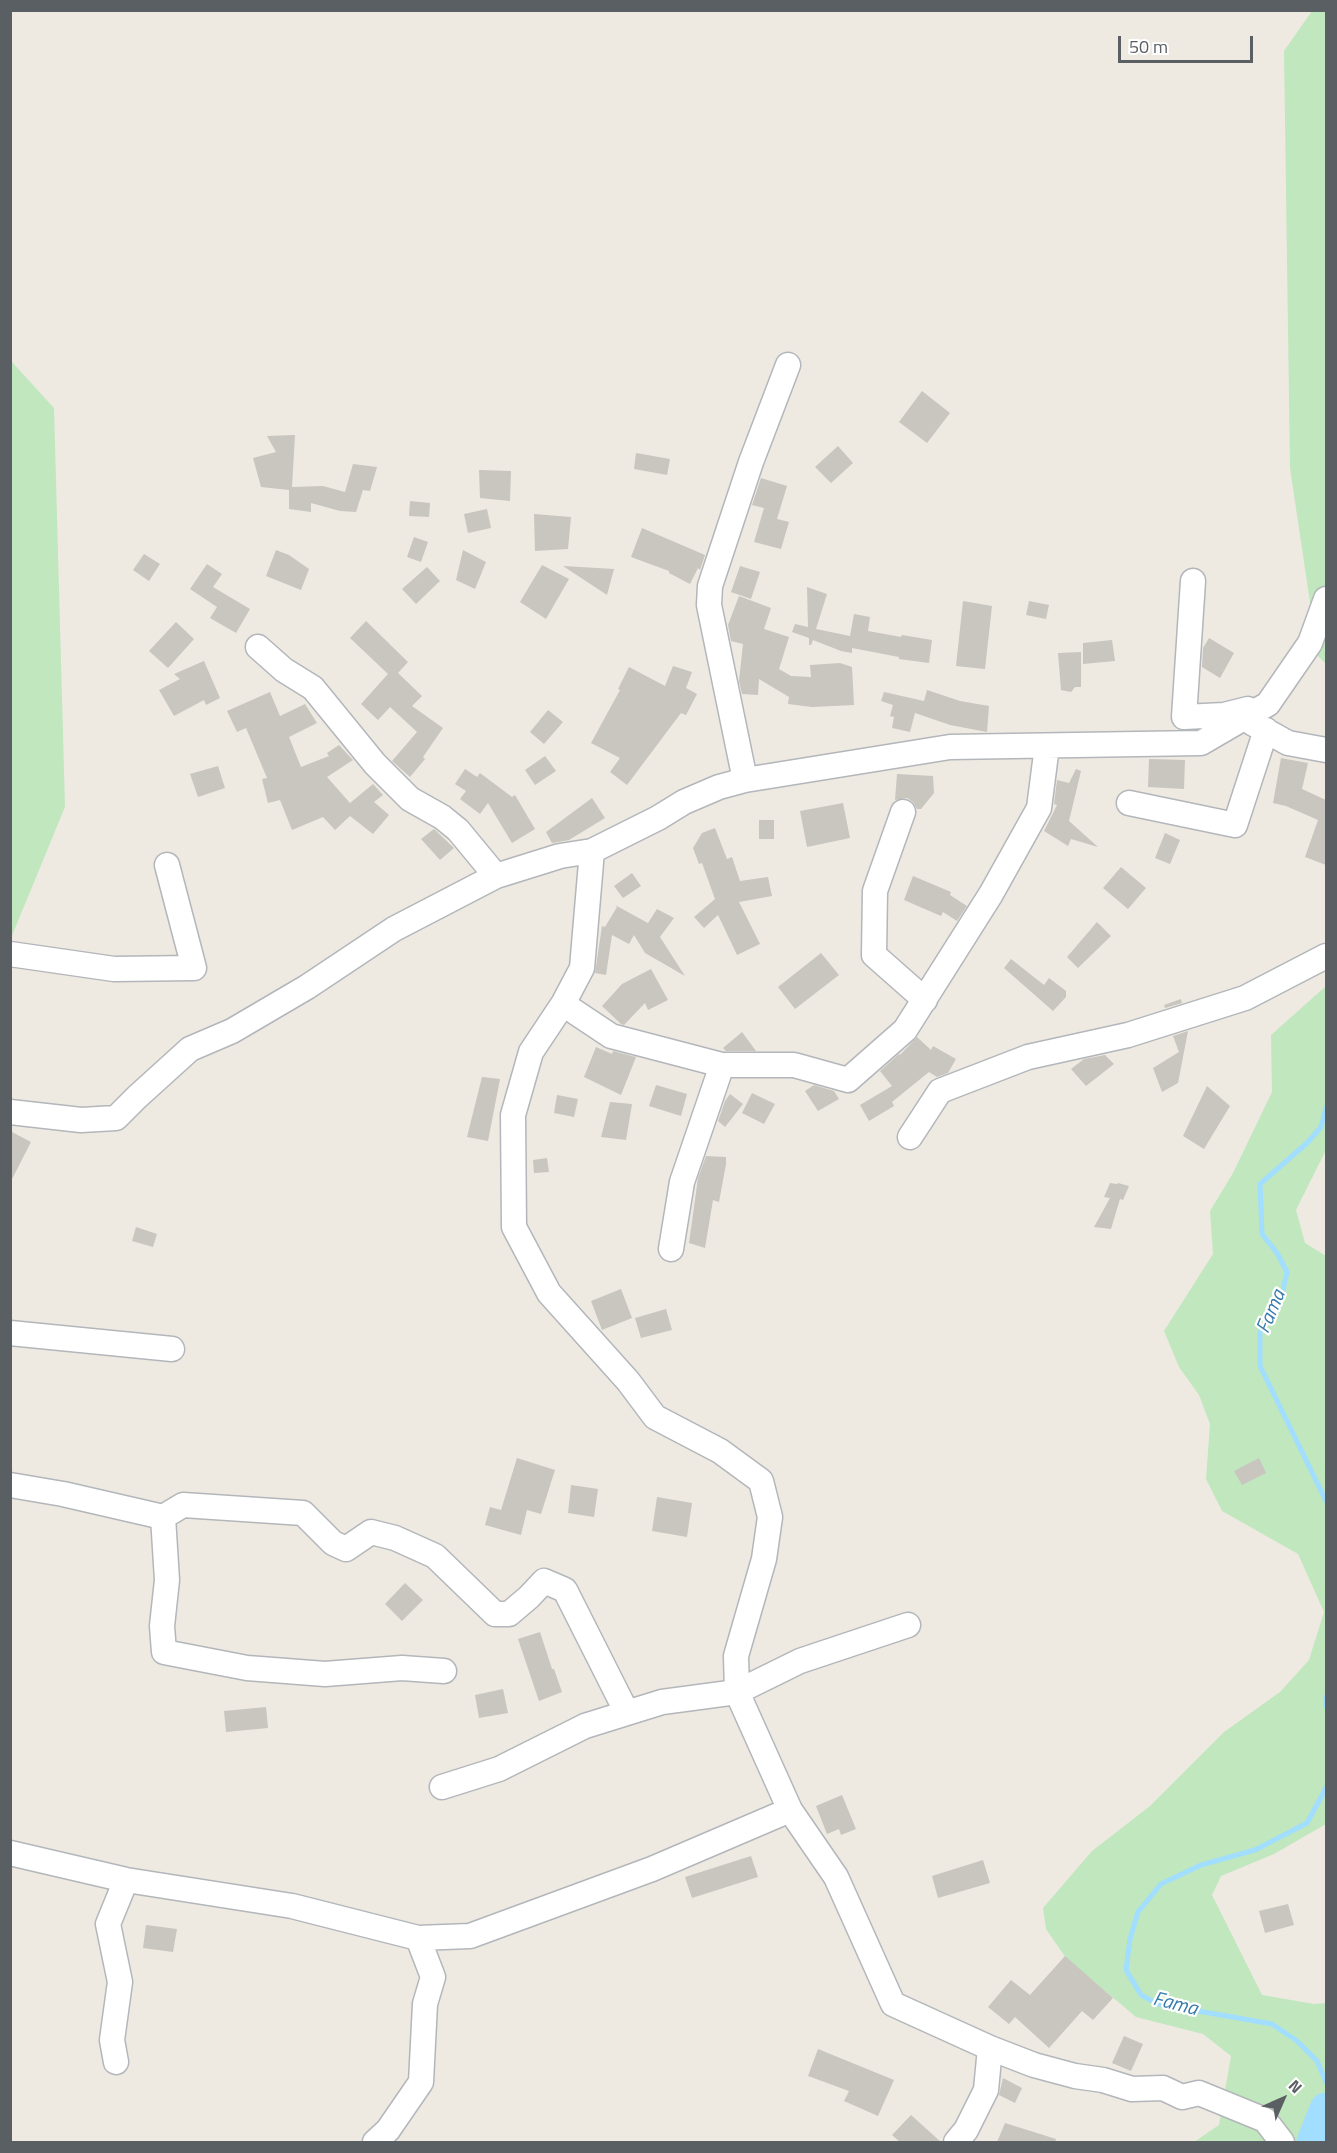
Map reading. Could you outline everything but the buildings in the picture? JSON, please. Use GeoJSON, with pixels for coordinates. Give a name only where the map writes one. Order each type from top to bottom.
{"type":"FeatureCollection","features":[{"type":"Feature","properties":{"kind":"street"},"geometry":{"type":"LineString","coordinates":[[745,780],[709,605],[710,586],[751,462],[788,365]]}},
{"type":"Feature","properties":{"kind":"street"},"geometry":{"type":"LineString","coordinates":[[1193,581],[1184,717],[1224,715],[1268,704]]}},
{"type":"Feature","properties":{"kind":"street"},"geometry":{"type":"LineString","coordinates":[[1129,803],[1235,825],[1255,725],[1310,643],[1326,599]]}},
{"type":"Feature","properties":{"kind":"street"},"geometry":{"type":"LineString","coordinates":[[258,647],[284,670],[314,688],[375,764],[410,799],[442,816],[458,830],[496,876]]}},
{"type":"Feature","properties":{"kind":"street"},"geometry":{"type":"LineString","coordinates":[[10,1112],[81,1120],[117,1118],[190,1049],[232,1031],[307,987],[394,929],[496,876],[560,856],[592,851],[658,818],[684,802],[719,787],[745,780],[950,747],[1201,743],[1255,725],[1288,743],[1326,750]]}},
{"type":"Feature","properties":{"kind":"street"},"geometry":{"type":"LineString","coordinates":[[563,1004],[611,1036],[722,1065],[794,1065],[848,1080],[905,1030],[992,894],[1039,808],[1047,747]]}},
{"type":"Feature","properties":{"kind":"street"},"geometry":{"type":"LineString","coordinates":[[903,812],[875,891],[874,955],[925,1000]]}},
{"type":"Feature","properties":{"kind":"street"},"geometry":{"type":"LineString","coordinates":[[592,851],[582,968],[563,1004],[531,1052],[513,1115],[514,1227],[549,1293],[628,1381],[655,1418],[720,1451],[760,1481],[770,1517],[764,1559],[735,1656],[737,1692],[790,1810],[836,1877],[893,2004],[990,2048],[1034,2065],[1075,2076],[1102,2080],[1132,2090],[1163,2088],[1182,2097],[1199,2093],[1265,2120],[1282,2142]]}},
{"type":"Feature","properties":{"kind":"street"},"geometry":{"type":"LineString","coordinates":[[10,954],[114,969],[195,968],[167,865]]}},
{"type":"Feature","properties":{"kind":"street"},"geometry":{"type":"LineString","coordinates":[[910,1137],[940,1091],[1029,1058],[1128,1035],[1245,998],[1326,956]]}},
{"type":"Feature","properties":{"kind":"street"},"geometry":{"type":"LineString","coordinates":[[671,1248],[682,1182],[722,1065]]}},
{"type":"Feature","properties":{"kind":"street"},"geometry":{"type":"LineString","coordinates":[[10,1333],[172,1349]]}},
{"type":"Feature","properties":{"kind":"street"},"geometry":{"type":"LineString","coordinates":[[10,1485],[63,1494],[163,1517],[183,1505],[303,1514],[333,1543],[346,1549],[371,1532],[395,1538],[435,1557],[495,1614],[509,1614],[544,1581],[565,1590],[627,1713]]}},
{"type":"Feature","properties":{"kind":"street"},"geometry":{"type":"LineString","coordinates":[[163,1517],[167,1580],[162,1626],[164,1652],[247,1668],[325,1674],[402,1668],[444,1671]]}},
{"type":"Feature","properties":{"kind":"street"},"geometry":{"type":"LineString","coordinates":[[442,1787],[499,1769],[585,1726],[662,1702],[737,1692],[800,1661],[908,1625]]}},
{"type":"Feature","properties":{"kind":"street"},"geometry":{"type":"LineString","coordinates":[[10,1853],[126,1880],[292,1906],[418,1938],[470,1936],[652,1869],[790,1810]]}},
{"type":"Feature","properties":{"kind":"street"},"geometry":{"type":"LineString","coordinates":[[116,2062],[112,2040],[120,1982],[108,1924],[126,1880]]}},
{"type":"Feature","properties":{"kind":"street"},"geometry":{"type":"LineString","coordinates":[[375,2142],[388,2130],[421,2082],[425,2004],[433,1977],[418,1938]]}},
{"type":"Feature","properties":{"kind":"street"},"geometry":{"type":"LineString","coordinates":[[956,2142],[966,2130],[986,2090],[990,2048]]}},
{"type":"Feature","properties":{"kind":"green space"},"geometry":{"type":"Polygon","coordinates":[[[1312,11],[1326,11],[1326,664],[1318,656],[1290,468],[1284,51],[1312,11]]]}},
{"type":"Feature","properties":{"kind":"green space"},"geometry":{"type":"Polygon","coordinates":[[[11,361],[54,408],[65,807],[11,938],[11,361]]]}},
{"type":"Feature","properties":{"kind":"green space"},"geometry":{"type":"Polygon","coordinates":[[[1326,986],[1326,1150],[1296,1210],[1305,1243],[1326,1256],[1326,1824],[1274,1854],[1221,1876],[1212,1895],[1262,1995],[1314,2004],[1326,2003],[1326,2142],[1194,2142],[1219,2125],[1231,2056],[1203,2034],[1136,2017],[1066,1958],[1046,1929],[1043,1908],[1092,1851],[1150,1806],[1224,1732],[1280,1692],[1309,1660],[1324,1612],[1298,1554],[1222,1511],[1206,1479],[1210,1424],[1199,1395],[1179,1367],[1164,1331],[1213,1254],[1210,1211],[1233,1173],[1272,1092],[1271,1035],[1326,986]]]}},
{"type":"Feature","properties":{"kind":"waterway","name":"Fama"},"geometry":{"type":"LineString","coordinates":[[1326,1108],[1321,1127],[1307,1143],[1260,1184],[1262,1234],[1277,1253],[1287,1272],[1280,1303],[1260,1332],[1260,1366],[1326,1501]]}},
{"type":"Feature","properties":{"kind":"waterway","name":"Fama"},"geometry":{"type":"LineString","coordinates":[[1326,1697],[1326,1706]]}},
{"type":"Feature","properties":{"kind":"waterway","name":"Fama"},"geometry":{"type":"LineString","coordinates":[[1326,1788],[1307,1823],[1255,1850],[1201,1865],[1161,1884],[1138,1912],[1130,1939],[1126,1970],[1141,1995],[1158,2004],[1272,2024],[1297,2041],[1317,2061],[1326,2082]]}},
{"type":"Feature","properties":{"kind":"waterway"},"geometry":{"type":"LineString","coordinates":[[1313,2142],[1326,2109]]}}]}
